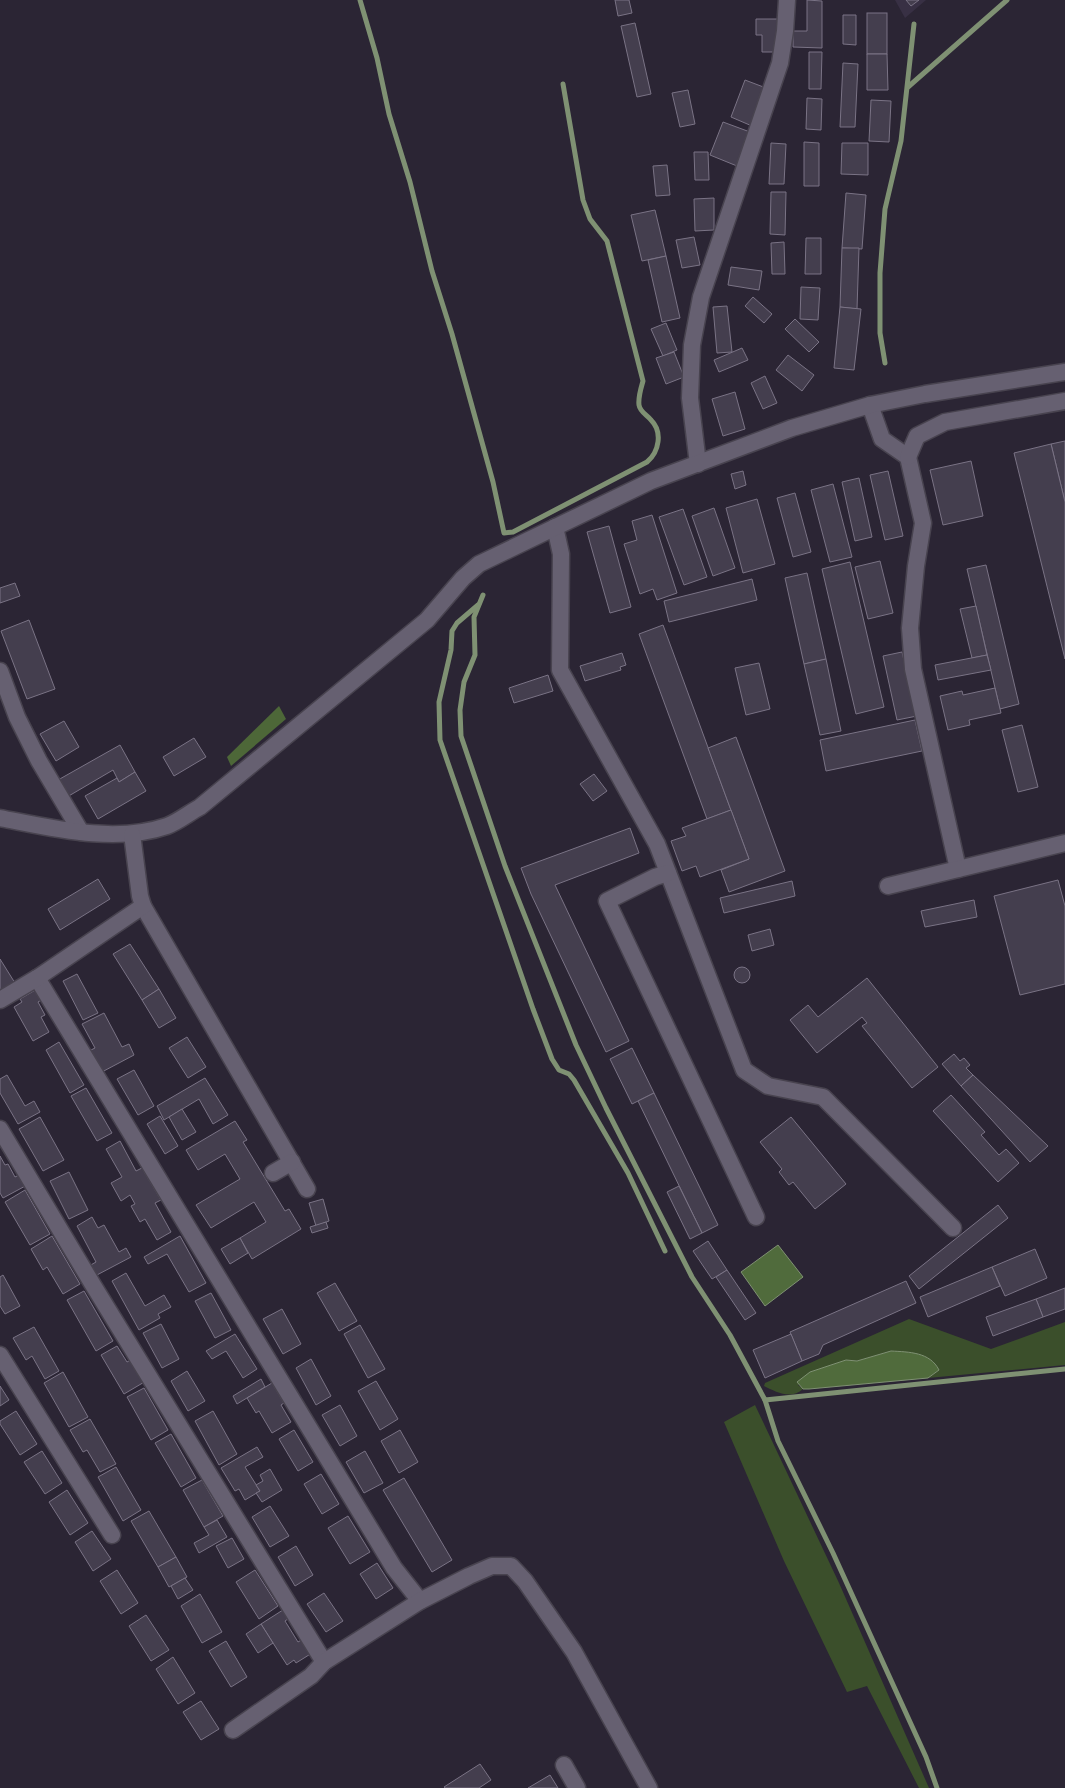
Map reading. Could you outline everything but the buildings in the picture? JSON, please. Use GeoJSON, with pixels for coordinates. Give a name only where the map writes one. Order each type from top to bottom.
{"type":"FeatureCollection","features":[{"type":"Feature","properties":{"kind":"street"},"geometry":{"type":"LineString","coordinates":[[698,464],[690,398],[692,345],[699,307],[780,63],[786,31],[786,0]]}},
{"type":"Feature","properties":{"kind":"street"},"geometry":{"type":"LineString","coordinates":[[0,818],[81,832],[132,834],[168,826],[200,807],[427,620],[479,564],[651,481],[792,428],[870,405],[925,394],[1065,372]]}},
{"type":"Feature","properties":{"kind":"street"},"geometry":{"type":"LineString","coordinates":[[958,869],[913,669],[910,628],[916,566],[923,523],[908,457],[917,436],[945,422],[1065,401]]}},
{"type":"Feature","properties":{"kind":"street"},"geometry":{"type":"LineString","coordinates":[[870,405],[882,439],[908,457]]}},
{"type":"Feature","properties":{"kind":"street"},"geometry":{"type":"LineString","coordinates":[[555,527],[561,554],[560,670],[657,844],[744,1070],[768,1086],[823,1097],[953,1228]]}},
{"type":"Feature","properties":{"kind":"street"},"geometry":{"type":"LineString","coordinates":[[0,671],[17,717],[39,761],[81,832]]}},
{"type":"Feature","properties":{"kind":"street"},"geometry":{"type":"LineString","coordinates":[[132,834],[143,906],[308,1188]]}},
{"type":"Feature","properties":{"kind":"street"},"geometry":{"type":"LineString","coordinates":[[888,886],[1065,843]]}},
{"type":"Feature","properties":{"kind":"street"},"geometry":{"type":"LineString","coordinates":[[668,873],[655,877],[607,901],[756,1217]]}},
{"type":"Feature","properties":{"kind":"street"},"geometry":{"type":"LineString","coordinates":[[0,1000],[37,978],[143,906]]}},
{"type":"Feature","properties":{"kind":"street"},"geometry":{"type":"LineString","coordinates":[[37,978],[394,1568],[420,1601]]}},
{"type":"Feature","properties":{"kind":"street"},"geometry":{"type":"LineString","coordinates":[[0,1129],[93,1285],[324,1662]]}},
{"type":"Feature","properties":{"kind":"street"},"geometry":{"type":"LineString","coordinates":[[273,1173],[292,1162]]}},
{"type":"Feature","properties":{"kind":"street"},"geometry":{"type":"LineString","coordinates":[[0,1356],[112,1535]]}},
{"type":"Feature","properties":{"kind":"street"},"geometry":{"type":"LineString","coordinates":[[233,1730],[311,1676],[324,1662],[420,1601],[492,1566],[511,1566],[525,1581],[574,1652],[649,1788]]}},
{"type":"Feature","properties":{"kind":"street"},"geometry":{"type":"LineString","coordinates":[[564,1765],[577,1788]]}},
{"type":"Feature","properties":{"kind":"shaded area"},"geometry":{"type":"Polygon","coordinates":[[[895,0],[926,0],[905,18],[895,0]]]}},
{"type":"Feature","properties":{"kind":"shaded area"},"geometry":{"type":"Polygon","coordinates":[[[279,706],[286,719],[231,766],[227,757],[279,706]]]}},
{"type":"Feature","properties":{"kind":"shaded area"},"geometry":{"type":"Polygon","coordinates":[[[778,1245],[803,1277],[765,1306],[741,1272],[778,1245]]]}},
{"type":"Feature","properties":{"kind":"shaded area"},"geometry":{"type":"Polygon","coordinates":[[[909,1319],[991,1349],[1065,1322],[1065,1365],[928,1378],[939,1370],[891,1351],[857,1361],[846,1360],[798,1385],[803,1389],[794,1394],[784,1394],[764,1386],[765,1383],[909,1319]]]}},
{"type":"Feature","properties":{"kind":"shaded area"},"geometry":{"type":"Polygon","coordinates":[[[891,1351],[925,1356],[939,1370],[928,1378],[809,1389],[803,1389],[797,1382],[810,1372],[846,1360],[857,1361],[891,1351]]]}},
{"type":"Feature","properties":{"kind":"shaded area"},"geometry":{"type":"Polygon","coordinates":[[[755,1405],[839,1583],[929,1788],[919,1788],[867,1686],[847,1692],[784,1561],[724,1422],[755,1405]]]}},
{"type":"Feature","properties":{"kind":"waterway"},"geometry":{"type":"LineString","coordinates":[[360,0],[377,58],[389,114],[410,182],[432,271],[452,334],[493,482],[504,533],[513,532],[647,462],[654,453],[658,442],[655,425],[642,412],[639,405],[643,381],[607,241],[590,219],[583,200],[563,84]]}},
{"type":"Feature","properties":{"kind":"waterway"},"geometry":{"type":"LineString","coordinates":[[908,87],[1007,0]]}},
{"type":"Feature","properties":{"kind":"waterway"},"geometry":{"type":"LineString","coordinates":[[885,363],[880,333],[880,273],[885,209],[901,141],[914,24]]}},
{"type":"Feature","properties":{"kind":"waterway"},"geometry":{"type":"LineString","coordinates":[[483,595],[474,617],[475,655],[464,682],[460,710],[461,736],[505,866],[576,1045],[606,1108],[692,1277],[730,1335],[765,1400],[1065,1369]]}},
{"type":"Feature","properties":{"kind":"waterway"},"geometry":{"type":"LineString","coordinates":[[478,605],[457,623],[452,631],[451,650],[439,702],[440,740],[552,1059],[559,1070],[569,1074],[574,1080],[628,1173],[665,1251]]}},
{"type":"Feature","properties":{"kind":"waterway"},"geometry":{"type":"LineString","coordinates":[[765,1400],[778,1441],[833,1553],[926,1757],[937,1788]]}}]}
